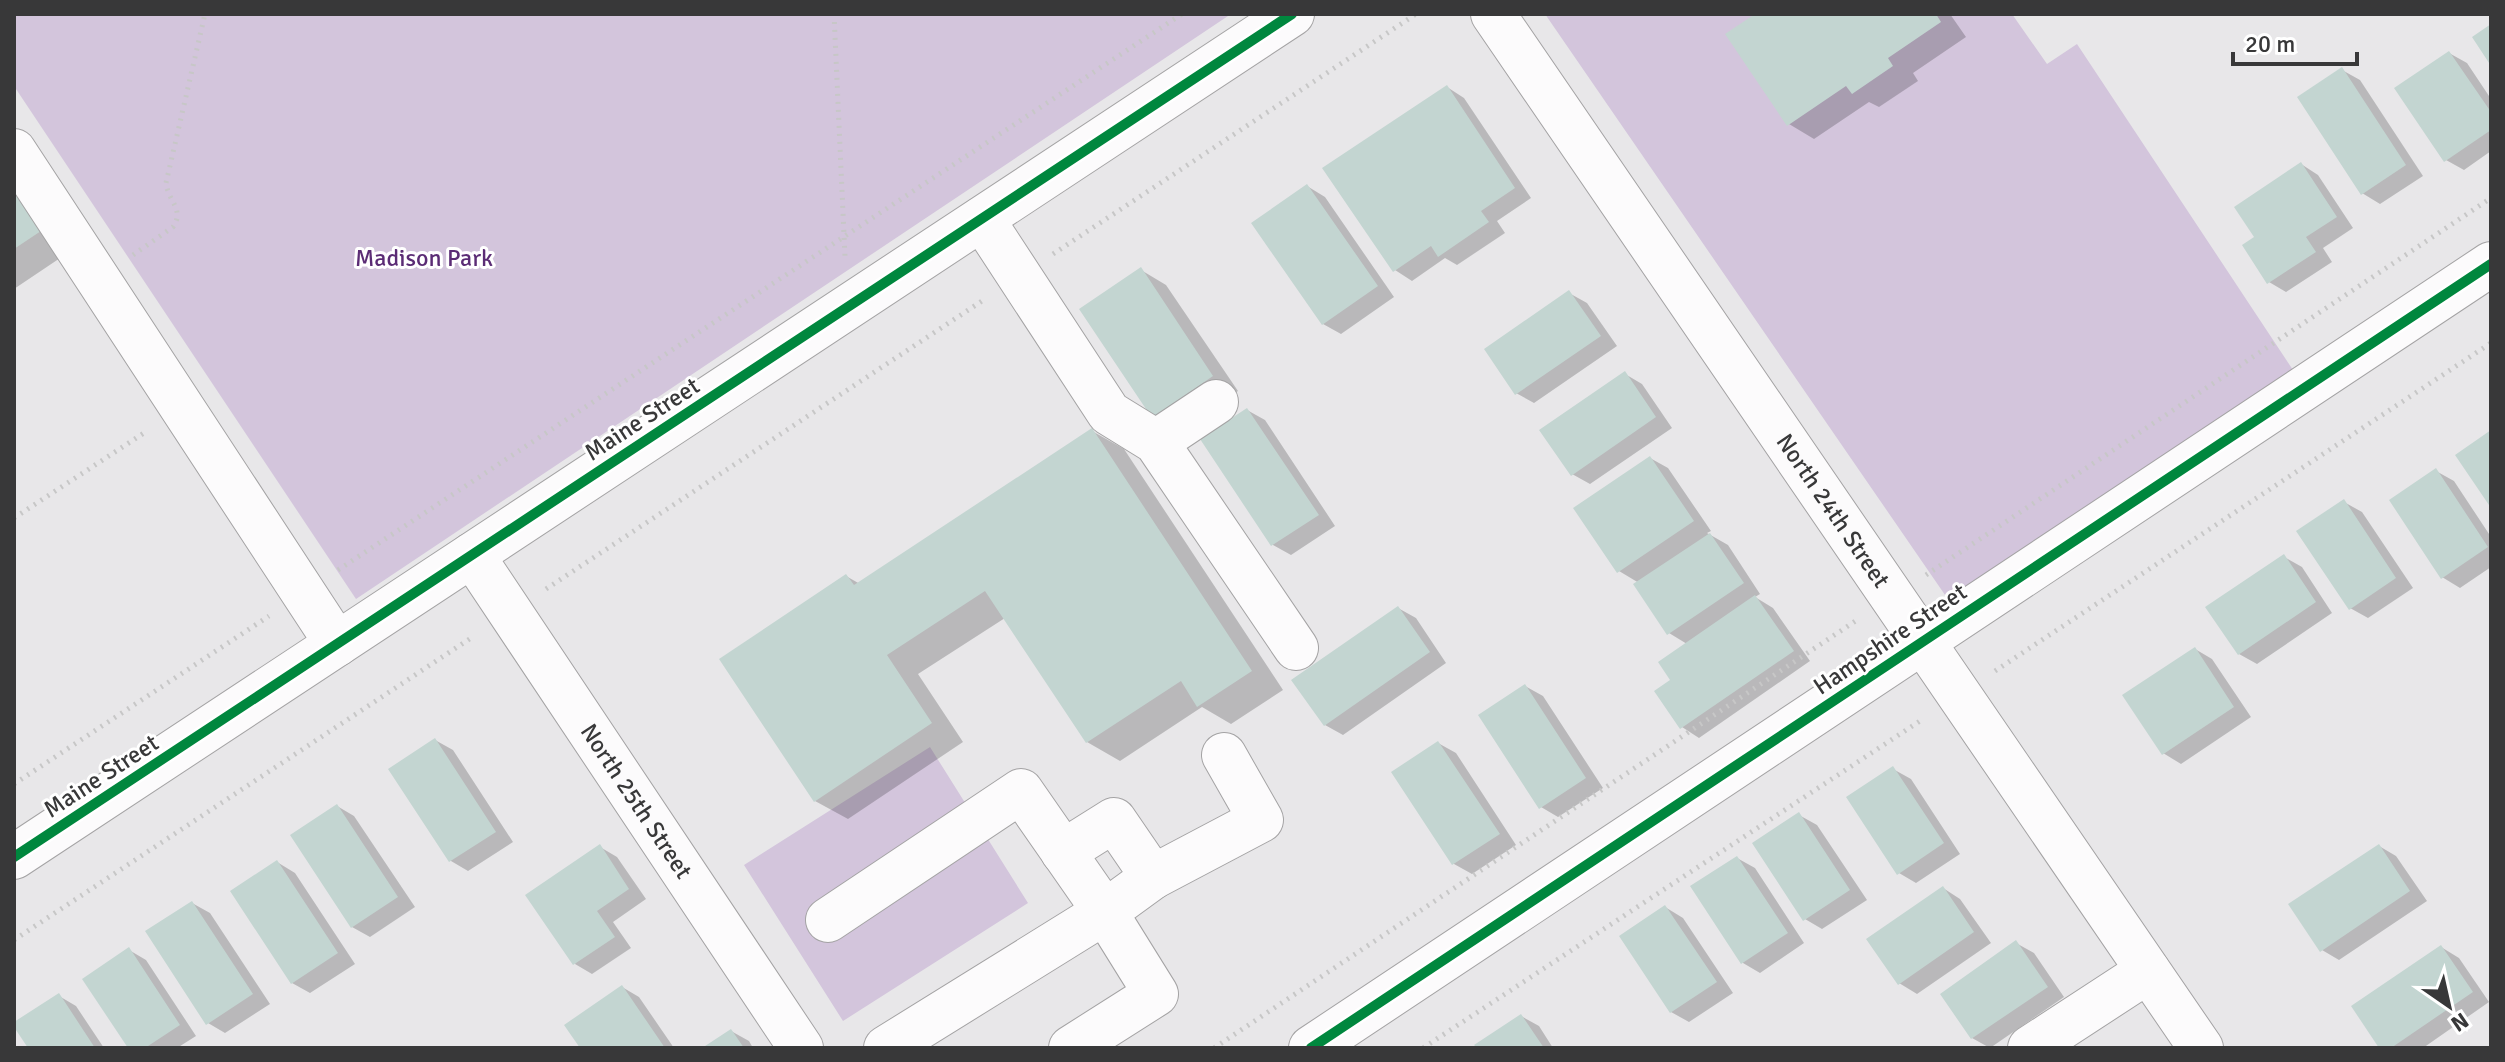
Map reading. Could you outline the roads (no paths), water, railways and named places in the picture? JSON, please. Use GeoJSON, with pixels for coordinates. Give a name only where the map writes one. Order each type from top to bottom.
{"type":"FeatureCollection","features":[{"type":"Feature","properties":{"kind":"street","name":"Maine Street"},"geometry":{"type":"LineString","coordinates":[[14,857],[1292,14]]}},
{"type":"Feature","properties":{"kind":"street","name":"North 24th Street"},"geometry":{"type":"LineString","coordinates":[[1493,14],[2201,1048]]}},
{"type":"Feature","properties":{"kind":"street"},"geometry":{"type":"LineString","coordinates":[[14,151],[337,644]]}},
{"type":"Feature","properties":{"kind":"street"},"geometry":{"type":"LineString","coordinates":[[982,219],[1109,413],[1156,442],[1296,648]]}},
{"type":"Feature","properties":{"kind":"street","name":"Hampshire Street"},"geometry":{"type":"LineString","coordinates":[[1311,1048],[2491,264]]}},
{"type":"Feature","properties":{"kind":"street"},"geometry":{"type":"LineString","coordinates":[[1156,442],[1216,402]]}},
{"type":"Feature","properties":{"kind":"street","name":"North 25th Street"},"geometry":{"type":"LineString","coordinates":[[472,555],[801,1048]]}},
{"type":"Feature","properties":{"kind":"street"},"geometry":{"type":"LineString","coordinates":[[886,1048],[1105,912],[1153,877],[1261,820],[1224,755]]}},
{"type":"Feature","properties":{"kind":"street"},"geometry":{"type":"LineString","coordinates":[[828,920],[1021,791],[1105,912],[1156,994],[1071,1048]]}},
{"type":"Feature","properties":{"kind":"street"},"geometry":{"type":"LineString","coordinates":[[1063,852],[1114,820],[1153,877]]}},
{"type":"Feature","properties":{"kind":"street"},"geometry":{"type":"LineString","coordinates":[[2030,1048],[2148,971]]}},
{"type":"Feature","properties":{"kind":"park label","name":"Madison Park"},"geometry":{"type":"Point","coordinates":[424,258]}}]}
